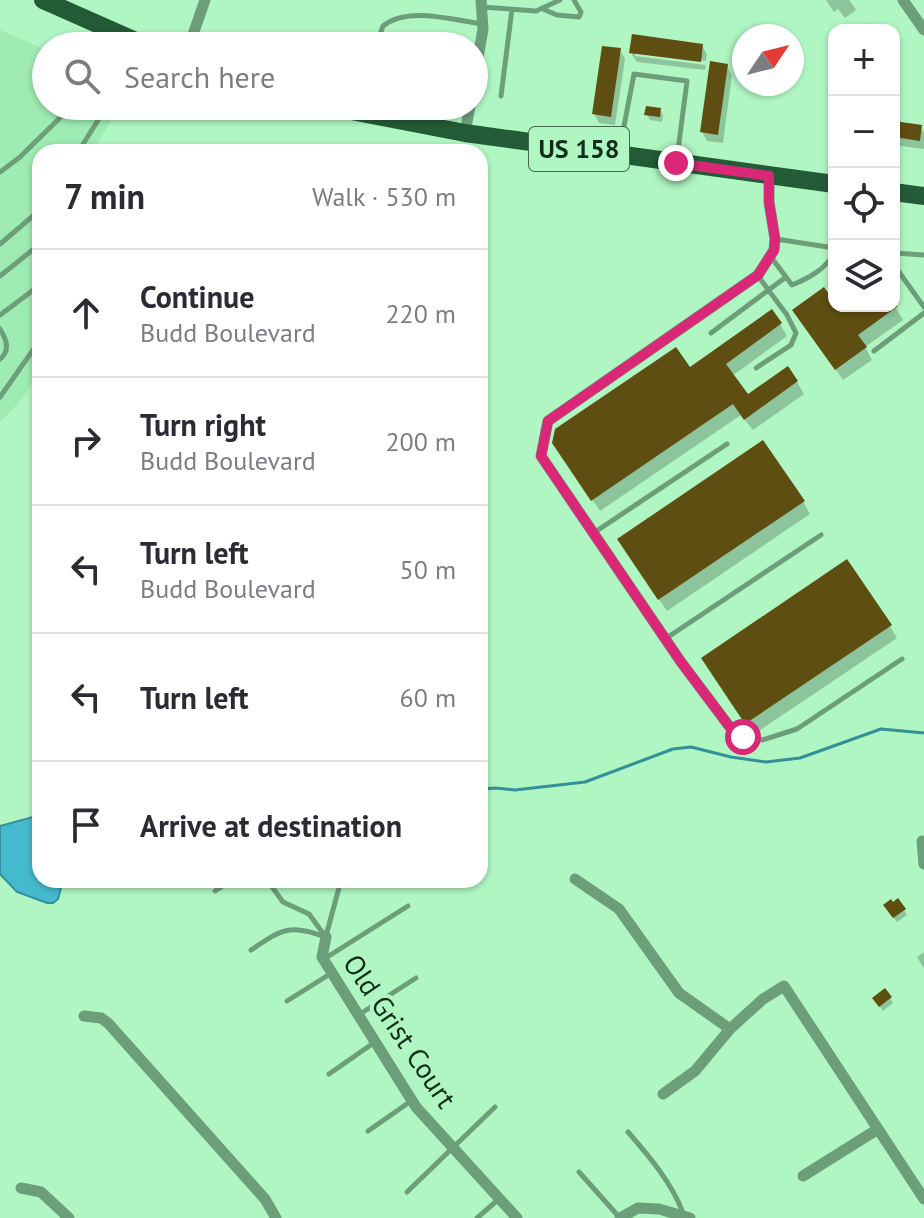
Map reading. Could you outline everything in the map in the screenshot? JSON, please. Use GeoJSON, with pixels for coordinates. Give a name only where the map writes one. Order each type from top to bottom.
{"type":"FeatureCollection","features":[{"type":"Feature","properties":{"kind":"main road"},"geometry":{"type":"LineString","coordinates":[[43,0],[115,32]]}},
{"type":"Feature","properties":{"kind":"main road","name":"US 158"},"geometry":{"type":"LineString","coordinates":[[406,120],[465,133],[828,183]]}},
{"type":"Feature","properties":{"kind":"main road"},"geometry":{"type":"LineString","coordinates":[[900,193],[924,196]]}},
{"type":"Feature","properties":{"kind":"street"},"geometry":{"type":"LineString","coordinates":[[194,32],[205,0]]}},
{"type":"Feature","properties":{"kind":"street"},"geometry":{"type":"LineString","coordinates":[[903,0],[924,30]]}},
{"type":"Feature","properties":{"kind":"street"},"geometry":{"type":"LineString","coordinates":[[481,4],[481,32]]}},
{"type":"Feature","properties":{"kind":"street"},"geometry":{"type":"LineString","coordinates":[[465,133],[467,120]]}},
{"type":"Feature","properties":{"kind":"street"},"geometry":{"type":"LineString","coordinates":[[743,737],[732,730],[665,639],[541,456],[548,421],[758,275],[770,256],[775,239],[769,202],[769,176]]}},
{"type":"Feature","properties":{"kind":"street"},"geometry":{"type":"LineString","coordinates":[[922,841],[924,864]]}},
{"type":"Feature","properties":{"kind":"street"},"geometry":{"type":"LineString","coordinates":[[575,879],[619,909],[679,993],[730,1029]]}},
{"type":"Feature","properties":{"kind":"street","name":"Old Grist Court"},"geometry":{"type":"LineString","coordinates":[[326,937],[323,959],[412,1100],[517,1218]]}},
{"type":"Feature","properties":{"kind":"street"},"geometry":{"type":"LineString","coordinates":[[663,1094],[695,1071],[730,1029],[763,999],[784,986],[924,1199]]}},
{"type":"Feature","properties":{"kind":"street"},"geometry":{"type":"LineString","coordinates":[[84,1016],[101,1018],[108,1023],[265,1199],[276,1218]]}},
{"type":"Feature","properties":{"kind":"street"},"geometry":{"type":"LineString","coordinates":[[803,1176],[878,1129]]}},
{"type":"Feature","properties":{"kind":"street"},"geometry":{"type":"LineString","coordinates":[[21,1188],[41,1192],[69,1218]]}},
{"type":"Feature","properties":{"kind":"street"},"geometry":{"type":"LineString","coordinates":[[620,1218],[638,1208],[687,1216]]}},
{"type":"Feature","properties":{"kind":"lane"},"geometry":{"type":"LineString","coordinates":[[481,4],[536,11],[560,0]]}},
{"type":"Feature","properties":{"kind":"lane"},"geometry":{"type":"LineString","coordinates":[[544,9],[557,15],[579,17],[581,12],[574,0]]}},
{"type":"Feature","properties":{"kind":"lane"},"geometry":{"type":"LineString","coordinates":[[501,96],[512,9]]}},
{"type":"Feature","properties":{"kind":"lane"},"geometry":{"type":"LineString","coordinates":[[381,32],[383,26],[398,18],[415,15],[482,24]]}},
{"type":"Feature","properties":{"kind":"lane"},"geometry":{"type":"LineString","coordinates":[[619,154],[634,74],[687,81],[676,163]]}},
{"type":"Feature","properties":{"kind":"lane"},"geometry":{"type":"LineString","coordinates":[[33,144],[58,120]]}},
{"type":"Feature","properties":{"kind":"lane"},"geometry":{"type":"LineString","coordinates":[[83,144],[98,120]]}},
{"type":"Feature","properties":{"kind":"lane"},"geometry":{"type":"LineString","coordinates":[[0,172],[32,145]]}},
{"type":"Feature","properties":{"kind":"lane"},"geometry":{"type":"LineString","coordinates":[[0,244],[32,217]]}},
{"type":"Feature","properties":{"kind":"lane"},"geometry":{"type":"LineString","coordinates":[[775,239],[828,249]]}},
{"type":"Feature","properties":{"kind":"lane"},"geometry":{"type":"LineString","coordinates":[[0,276],[32,250]]}},
{"type":"Feature","properties":{"kind":"lane"},"geometry":{"type":"LineString","coordinates":[[900,253],[924,255]]}},
{"type":"Feature","properties":{"kind":"lane"},"geometry":{"type":"LineString","coordinates":[[770,256],[792,285],[828,264]]}},
{"type":"Feature","properties":{"kind":"lane"},"geometry":{"type":"LineString","coordinates":[[874,351],[924,310],[900,274]]}},
{"type":"Feature","properties":{"kind":"lane"},"geometry":{"type":"LineString","coordinates":[[756,368],[791,345],[796,333],[758,275]]}},
{"type":"Feature","properties":{"kind":"lane"},"geometry":{"type":"LineString","coordinates":[[711,333],[786,277]]}},
{"type":"Feature","properties":{"kind":"lane"},"geometry":{"type":"LineString","coordinates":[[0,315],[32,291]]}},
{"type":"Feature","properties":{"kind":"lane"},"geometry":{"type":"LineString","coordinates":[[0,329],[7,340],[7,348],[0,359]]}},
{"type":"Feature","properties":{"kind":"lane"},"geometry":{"type":"LineString","coordinates":[[0,397],[32,351]]}},
{"type":"Feature","properties":{"kind":"lane"},"geometry":{"type":"LineString","coordinates":[[593,533],[727,444]]}},
{"type":"Feature","properties":{"kind":"lane"},"geometry":{"type":"LineString","coordinates":[[665,639],[821,535]]}},
{"type":"Feature","properties":{"kind":"lane"},"geometry":{"type":"LineString","coordinates":[[743,737],[762,740],[797,729],[902,659]]}},
{"type":"Feature","properties":{"kind":"lane"},"geometry":{"type":"LineString","coordinates":[[215,891],[220,888]]}},
{"type":"Feature","properties":{"kind":"lane"},"geometry":{"type":"LineString","coordinates":[[273,888],[283,902],[309,914],[326,937]]}},
{"type":"Feature","properties":{"kind":"lane"},"geometry":{"type":"LineString","coordinates":[[326,937],[339,888]]}},
{"type":"Feature","properties":{"kind":"lane"},"geometry":{"type":"LineString","coordinates":[[323,959],[408,906]]}},
{"type":"Feature","properties":{"kind":"lane"},"geometry":{"type":"LineString","coordinates":[[251,950],[285,929],[303,928],[326,937]]}},
{"type":"Feature","properties":{"kind":"lane"},"geometry":{"type":"LineString","coordinates":[[287,1001],[332,973]]}},
{"type":"Feature","properties":{"kind":"lane"},"geometry":{"type":"LineString","coordinates":[[358,1015],[416,978]]}},
{"type":"Feature","properties":{"kind":"lane"},"geometry":{"type":"LineString","coordinates":[[329,1074],[375,1041]]}},
{"type":"Feature","properties":{"kind":"lane"},"geometry":{"type":"LineString","coordinates":[[368,1131],[412,1100]]}},
{"type":"Feature","properties":{"kind":"lane"},"geometry":{"type":"LineString","coordinates":[[407,1192],[495,1107]]}},
{"type":"Feature","properties":{"kind":"lane"},"geometry":{"type":"LineString","coordinates":[[628,1132],[687,1216]]}},
{"type":"Feature","properties":{"kind":"lane"},"geometry":{"type":"LineString","coordinates":[[579,1172],[620,1218]]}},
{"type":"Feature","properties":{"kind":"lane"},"geometry":{"type":"LineString","coordinates":[[477,1218],[500,1198]]}},
{"type":"Feature","properties":{"kind":"shaded area"},"geometry":{"type":"Polygon","coordinates":[[[0,30],[32,44],[32,120],[111,120],[97,144],[32,144],[32,383],[22,399],[0,422],[0,30]]]}},
{"type":"Feature","properties":{"kind":"water"},"geometry":{"type":"Polygon","coordinates":[[[32,817],[32,888],[61,888],[58,899],[53,903],[17,892],[0,874],[0,826],[32,817]]]}},
{"type":"Feature","properties":{"kind":"building"},"geometry":{"type":"Polygon","coordinates":[[[632,34],[703,44],[701,62],[629,53],[632,34]]]}},
{"type":"Feature","properties":{"kind":"building"},"geometry":{"type":"Polygon","coordinates":[[[602,46],[621,48],[611,117],[592,114],[602,46]]]}},
{"type":"Feature","properties":{"kind":"building"},"geometry":{"type":"Polygon","coordinates":[[[710,61],[728,64],[718,135],[700,132],[710,61]]]}},
{"type":"Feature","properties":{"kind":"building"},"geometry":{"type":"Polygon","coordinates":[[[646,106],[661,108],[660,117],[644,115],[646,106]]]}},
{"type":"Feature","properties":{"kind":"building"},"geometry":{"type":"Polygon","coordinates":[[[900,122],[922,125],[920,141],[900,138],[900,122]]]}},
{"type":"Feature","properties":{"kind":"building"},"geometry":{"type":"Polygon","coordinates":[[[824,287],[828,293],[828,312],[890,312],[858,335],[867,347],[835,370],[792,310],[824,287]]]}},
{"type":"Feature","properties":{"kind":"building"},"geometry":{"type":"Polygon","coordinates":[[[772,309],[782,323],[726,364],[748,394],[788,366],[798,381],[744,420],[733,404],[591,501],[552,443],[555,429],[676,347],[690,367],[772,309]]]}},
{"type":"Feature","properties":{"kind":"building"},"geometry":{"type":"Polygon","coordinates":[[[763,440],[805,501],[658,600],[617,539],[763,440]]]}},
{"type":"Feature","properties":{"kind":"building"},"geometry":{"type":"Polygon","coordinates":[[[847,559],[892,625],[745,724],[701,658],[847,559]]]}},
{"type":"Feature","properties":{"kind":"building"},"geometry":{"type":"Polygon","coordinates":[[[898,898],[906,909],[893,918],[883,905],[898,898]]]}},
{"type":"Feature","properties":{"kind":"building"},"geometry":{"type":"Polygon","coordinates":[[[885,988],[892,997],[879,1007],[872,998],[885,988]]]}},
{"type":"Feature","properties":{"kind":"waterway"},"geometry":{"type":"LineString","coordinates":[[488,788],[515,790],[585,782],[673,749],[691,747],[766,762],[800,758],[881,729],[924,733]]}},
{"type":"Feature","properties":{"kind":"route"},"geometry":{"type":"LineString","coordinates":[[676,163],[769,176],[774,250],[758,275],[548,421],[541,456],[681,662],[732,730],[743,737]]}}]}
